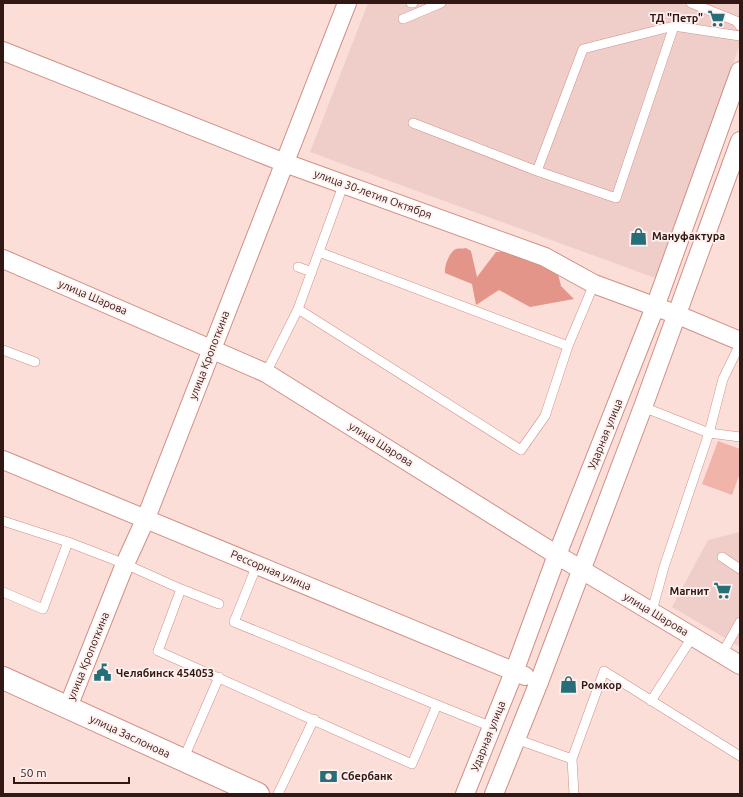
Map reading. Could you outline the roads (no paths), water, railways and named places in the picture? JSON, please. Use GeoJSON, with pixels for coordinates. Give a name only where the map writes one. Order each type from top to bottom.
{"type":"FeatureCollection","features":[{"type":"Feature","properties":{"kind":"street","name":"улица Кропоткина"},"geometry":{"type":"LineString","coordinates":[[68,707],[125,564],[146,518],[211,348],[347,3]]}},
{"type":"Feature","properties":{"kind":"street","name":"улица 30-летия Октября"},"geometry":{"type":"LineString","coordinates":[[3,51],[285,163],[344,183],[545,257],[594,284],[678,315],[740,342]]}},
{"type":"Feature","properties":{"kind":"street","name":"Ударная улица"},"geometry":{"type":"LineString","coordinates":[[465,794],[514,672],[557,555],[655,307],[740,71]]}},
{"type":"Feature","properties":{"kind":"street"},"geometry":{"type":"LineString","coordinates":[[494,794],[539,682],[678,315],[740,141]]}},
{"type":"Feature","properties":{"kind":"street","name":"улица Шарова"},"geometry":{"type":"LineString","coordinates":[[3,259],[266,373],[557,555],[581,568],[740,665]]}},
{"type":"Feature","properties":{"kind":"street","name":"Рессорная улица"},"geometry":{"type":"LineString","coordinates":[[3,460],[539,682]]}},
{"type":"Feature","properties":{"kind":"street","name":"улица Заслонова"},"geometry":{"type":"LineString","coordinates":[[3,678],[258,794]]}},
{"type":"Feature","properties":{"kind":"lane"},"geometry":{"type":"LineString","coordinates":[[403,19],[441,3]]}},
{"type":"Feature","properties":{"kind":"lane"},"geometry":{"type":"LineString","coordinates":[[692,3],[736,21],[740,26]]}},
{"type":"Feature","properties":{"kind":"lane"},"geometry":{"type":"LineString","coordinates":[[413,123],[537,171],[616,198],[674,26]]}},
{"type":"Feature","properties":{"kind":"lane"},"geometry":{"type":"LineString","coordinates":[[537,171],[583,49],[674,26],[740,36]]}},
{"type":"Feature","properties":{"kind":"lane"},"geometry":{"type":"LineString","coordinates":[[266,373],[298,309],[344,183]]}},
{"type":"Feature","properties":{"kind":"lane"},"geometry":{"type":"LineString","coordinates":[[319,252],[568,346]]}},
{"type":"Feature","properties":{"kind":"lane"},"geometry":{"type":"LineString","coordinates":[[298,267],[312,272]]}},
{"type":"Feature","properties":{"kind":"lane"},"geometry":{"type":"LineString","coordinates":[[298,309],[522,450],[545,416],[568,346],[594,284]]}},
{"type":"Feature","properties":{"kind":"lane"},"geometry":{"type":"LineString","coordinates":[[652,611],[664,567],[710,433],[724,379],[740,342]]}},
{"type":"Feature","properties":{"kind":"lane"},"geometry":{"type":"LineString","coordinates":[[3,350],[35,362]]}},
{"type":"Feature","properties":{"kind":"lane"},"geometry":{"type":"LineString","coordinates":[[643,407],[710,433],[740,437]]}},
{"type":"Feature","properties":{"kind":"lane"},"geometry":{"type":"LineString","coordinates":[[3,521],[68,542],[125,564],[181,590],[219,604]]}},
{"type":"Feature","properties":{"kind":"lane"},"geometry":{"type":"LineString","coordinates":[[3,592],[43,610],[68,542]]}},
{"type":"Feature","properties":{"kind":"lane"},"geometry":{"type":"LineString","coordinates":[[722,557],[740,569]]}},
{"type":"Feature","properties":{"kind":"lane"},"geometry":{"type":"LineString","coordinates":[[257,564],[234,622],[492,727]]}},
{"type":"Feature","properties":{"kind":"lane"},"geometry":{"type":"LineString","coordinates":[[181,590],[158,651],[314,719],[412,764],[437,705]]}},
{"type":"Feature","properties":{"kind":"lane"},"geometry":{"type":"LineString","coordinates":[[722,654],[740,622]]}},
{"type":"Feature","properties":{"kind":"lane"},"geometry":{"type":"LineString","coordinates":[[651,701],[692,636]]}},
{"type":"Feature","properties":{"kind":"lane"},"geometry":{"type":"LineString","coordinates":[[576,793],[572,759],[604,671],[740,756]]}},
{"type":"Feature","properties":{"kind":"lane"},"geometry":{"type":"LineString","coordinates":[[183,760],[219,677]]}},
{"type":"Feature","properties":{"kind":"lane"},"geometry":{"type":"LineString","coordinates":[[278,794],[314,719]]}},
{"type":"Feature","properties":{"kind":"lane"},"geometry":{"type":"LineString","coordinates":[[516,739],[572,759]]}},
{"type":"Feature","properties":{"kind":"place","name":"ТД \"Петр\""},"geometry":{"type":"Point","coordinates":[716,18]}},
{"type":"Feature","properties":{"kind":"place","name":"Мануфактура"},"geometry":{"type":"Point","coordinates":[639,236]}},
{"type":"Feature","properties":{"kind":"place","name":"Магнит"},"geometry":{"type":"Point","coordinates":[722,591]}},
{"type":"Feature","properties":{"kind":"place","name":"Челябинск 454053"},"geometry":{"type":"Point","coordinates":[103,673]}},
{"type":"Feature","properties":{"kind":"place","name":"Ромкор"},"geometry":{"type":"Point","coordinates":[568,685]}},
{"type":"Feature","properties":{"kind":"place","name":"Сбербанк"},"geometry":{"type":"Point","coordinates":[328,776]}}]}
